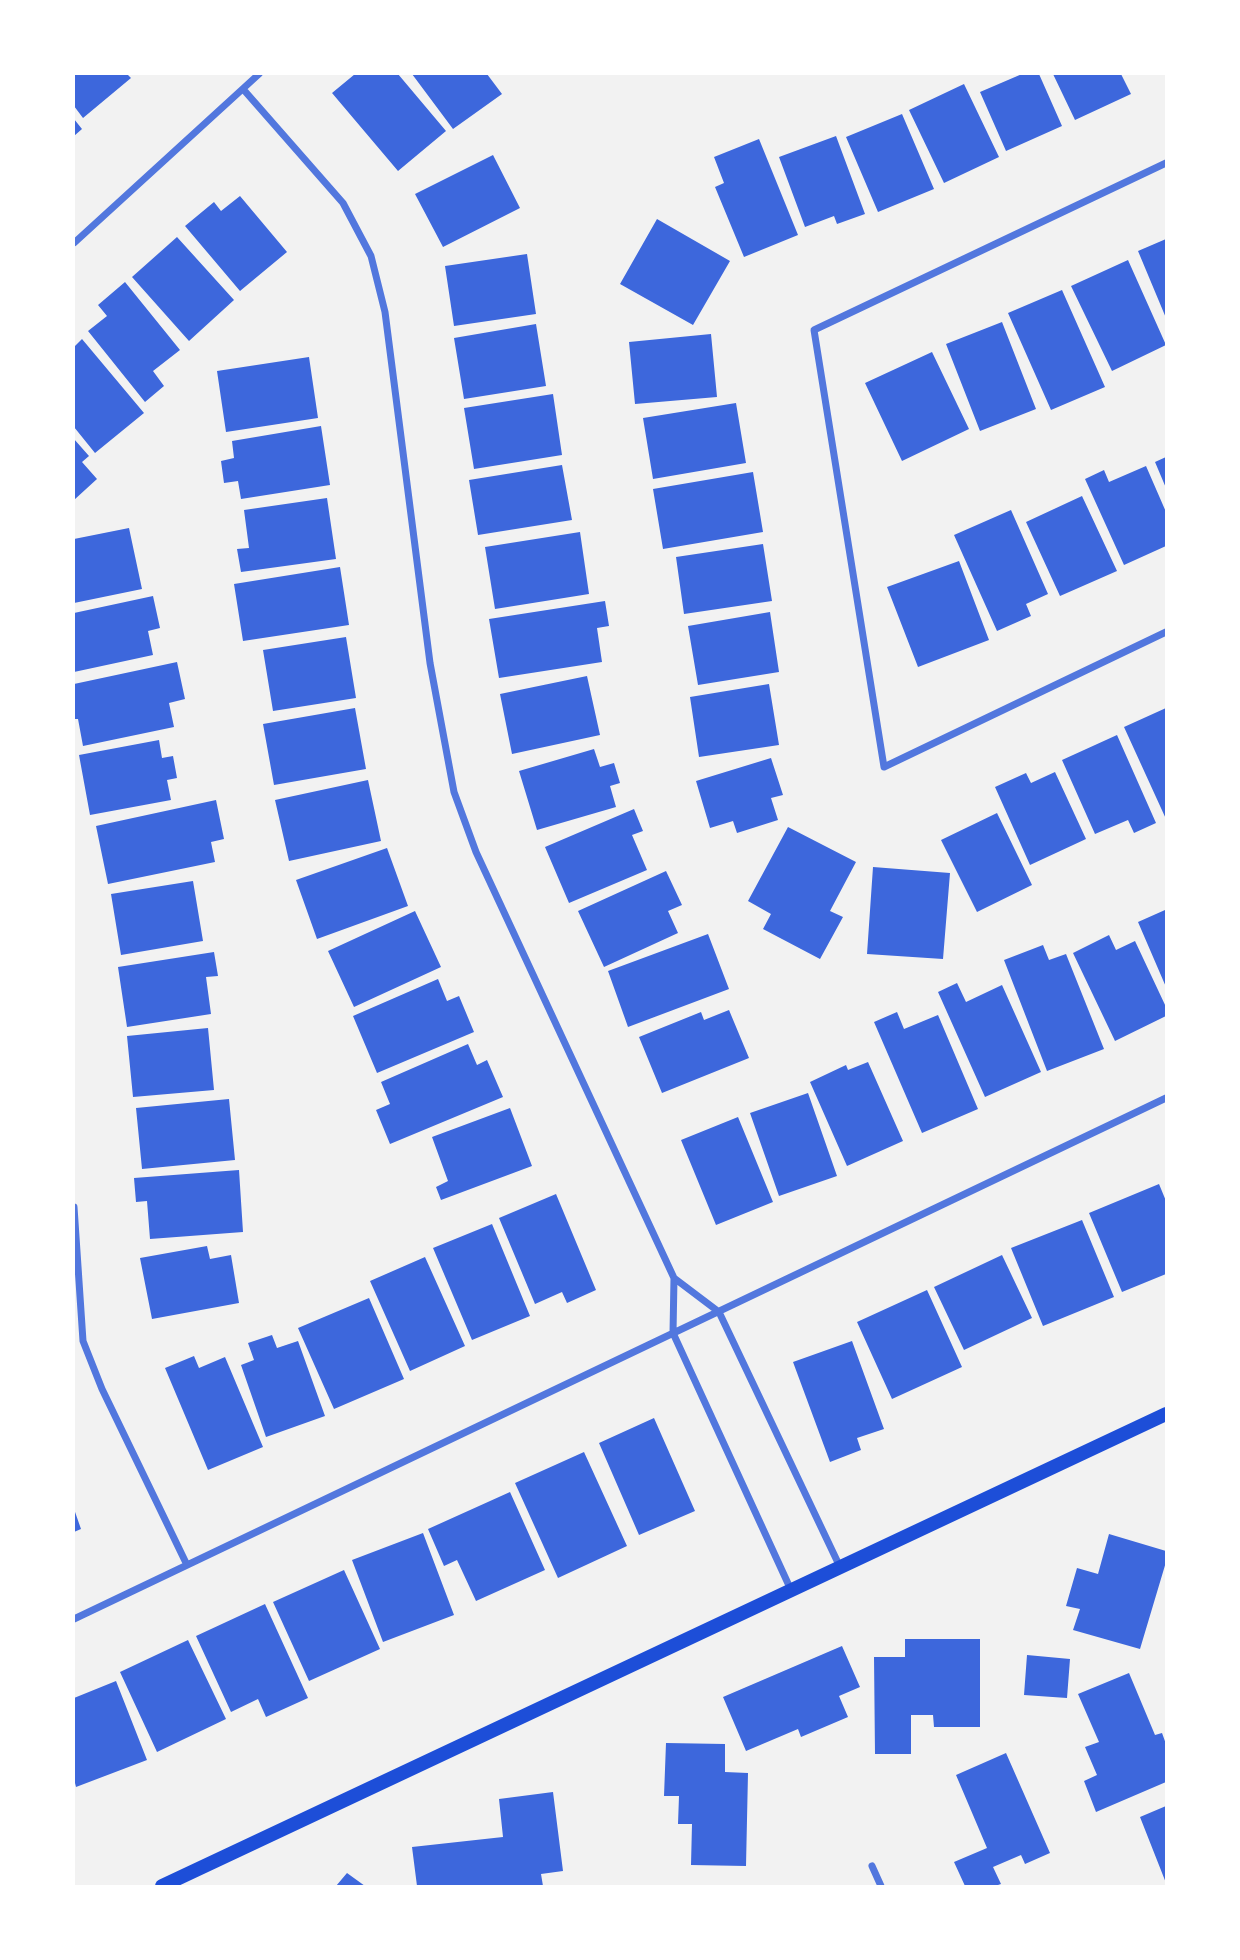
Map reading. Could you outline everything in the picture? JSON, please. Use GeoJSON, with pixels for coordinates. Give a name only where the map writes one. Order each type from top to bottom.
{"type":"FeatureCollection","features":[{"type":"Feature","properties":{"kind":"main road"},"geometry":{"type":"LineString","coordinates":[[162,1886],[1167,1414]]}},
{"type":"Feature","properties":{"kind":"street"},"geometry":{"type":"LineString","coordinates":[[74,243],[260,74]]}},
{"type":"Feature","properties":{"kind":"street"},"geometry":{"type":"LineString","coordinates":[[243,89],[343,203],[371,256],[385,312],[430,663],[454,792],[476,852],[674,1278],[673,1333],[791,1592]]}},
{"type":"Feature","properties":{"kind":"street"},"geometry":{"type":"LineString","coordinates":[[1167,163],[814,330],[884,767],[1167,632]]}},
{"type":"Feature","properties":{"kind":"street"},"geometry":{"type":"LineString","coordinates":[[74,1619],[1167,1098]]}},
{"type":"Feature","properties":{"kind":"street"},"geometry":{"type":"LineString","coordinates":[[74,1207],[83,1341],[102,1389],[187,1565]]}},
{"type":"Feature","properties":{"kind":"street"},"geometry":{"type":"LineString","coordinates":[[674,1278],[719,1312],[841,1569]]}},
{"type":"Feature","properties":{"kind":"street"},"geometry":{"type":"LineString","coordinates":[[872,1866],[881,1886]]}},
{"type":"Feature","properties":{"kind":"building"},"geometry":{"type":"Polygon","coordinates":[[[74,74],[127,74],[131,78],[83,118],[74,106],[74,74]]]}},
{"type":"Feature","properties":{"kind":"building"},"geometry":{"type":"Polygon","coordinates":[[[355,74],[398,74],[446,131],[398,171],[332,93],[355,74]]]}},
{"type":"Feature","properties":{"kind":"building"},"geometry":{"type":"Polygon","coordinates":[[[412,74],[487,74],[502,94],[453,129],[412,74]]]}},
{"type":"Feature","properties":{"kind":"building"},"geometry":{"type":"Polygon","coordinates":[[[1022,74],[1039,74],[1062,126],[1006,151],[980,92],[1022,74]]]}},
{"type":"Feature","properties":{"kind":"building"},"geometry":{"type":"Polygon","coordinates":[[[1053,74],[1121,74],[1131,94],[1075,120],[1053,74]]]}},
{"type":"Feature","properties":{"kind":"building"},"geometry":{"type":"Polygon","coordinates":[[[964,84],[999,157],[944,183],[909,110],[964,84]]]}},
{"type":"Feature","properties":{"kind":"building"},"geometry":{"type":"Polygon","coordinates":[[[902,114],[934,189],[878,212],[846,137],[902,114]]]}},
{"type":"Feature","properties":{"kind":"building"},"geometry":{"type":"Polygon","coordinates":[[[74,119],[82,129],[74,136],[74,119]]]}},
{"type":"Feature","properties":{"kind":"building"},"geometry":{"type":"Polygon","coordinates":[[[836,136],[865,214],[837,224],[834,216],[805,227],[779,157],[836,136]]]}},
{"type":"Feature","properties":{"kind":"building"},"geometry":{"type":"Polygon","coordinates":[[[759,139],[798,235],[744,257],[715,187],[724,183],[714,157],[759,139]]]}},
{"type":"Feature","properties":{"kind":"building"},"geometry":{"type":"Polygon","coordinates":[[[493,155],[520,208],[443,247],[415,194],[493,155]]]}},
{"type":"Feature","properties":{"kind":"building"},"geometry":{"type":"Polygon","coordinates":[[[240,196],[287,252],[240,291],[185,226],[214,202],[221,211],[240,196]]]}},
{"type":"Feature","properties":{"kind":"building"},"geometry":{"type":"Polygon","coordinates":[[[657,219],[730,261],[693,325],[620,284],[657,219]]]}},
{"type":"Feature","properties":{"kind":"building"},"geometry":{"type":"Polygon","coordinates":[[[177,237],[234,300],[189,341],[132,277],[177,237]]]}},
{"type":"Feature","properties":{"kind":"building"},"geometry":{"type":"Polygon","coordinates":[[[1166,239],[1166,318],[1138,251],[1166,239]]]}},
{"type":"Feature","properties":{"kind":"building"},"geometry":{"type":"Polygon","coordinates":[[[527,254],[536,314],[454,326],[445,266],[527,254]]]}},
{"type":"Feature","properties":{"kind":"building"},"geometry":{"type":"Polygon","coordinates":[[[1128,260],[1166,345],[1112,371],[1071,286],[1128,260]]]}},
{"type":"Feature","properties":{"kind":"building"},"geometry":{"type":"Polygon","coordinates":[[[125,282],[180,350],[153,371],[164,386],[145,402],[88,331],[107,316],[98,305],[125,282]]]}},
{"type":"Feature","properties":{"kind":"building"},"geometry":{"type":"Polygon","coordinates":[[[1062,290],[1105,387],[1051,410],[1008,313],[1062,290]]]}},
{"type":"Feature","properties":{"kind":"building"},"geometry":{"type":"Polygon","coordinates":[[[1002,322],[1036,409],[980,431],[946,344],[1002,322]]]}},
{"type":"Feature","properties":{"kind":"building"},"geometry":{"type":"Polygon","coordinates":[[[536,324],[546,386],[464,399],[454,338],[536,324]]]}},
{"type":"Feature","properties":{"kind":"building"},"geometry":{"type":"Polygon","coordinates":[[[711,334],[717,397],[635,404],[629,342],[711,334]]]}},
{"type":"Feature","properties":{"kind":"building"},"geometry":{"type":"Polygon","coordinates":[[[82,339],[144,413],[95,453],[74,427],[74,347],[82,339]]]}},
{"type":"Feature","properties":{"kind":"building"},"geometry":{"type":"Polygon","coordinates":[[[932,352],[969,429],[902,461],[865,383],[932,352]]]}},
{"type":"Feature","properties":{"kind":"building"},"geometry":{"type":"Polygon","coordinates":[[[309,357],[318,418],[226,432],[217,371],[309,357]]]}},
{"type":"Feature","properties":{"kind":"building"},"geometry":{"type":"Polygon","coordinates":[[[553,394],[562,455],[474,469],[464,408],[553,394]]]}},
{"type":"Feature","properties":{"kind":"building"},"geometry":{"type":"Polygon","coordinates":[[[736,403],[746,463],[653,479],[643,418],[736,403]]]}},
{"type":"Feature","properties":{"kind":"building"},"geometry":{"type":"Polygon","coordinates":[[[321,426],[330,485],[241,499],[238,481],[224,483],[221,461],[234,458],[232,441],[321,426]]]}},
{"type":"Feature","properties":{"kind":"building"},"geometry":{"type":"Polygon","coordinates":[[[74,439],[89,456],[82,462],[97,479],[74,500],[74,439]]]}},
{"type":"Feature","properties":{"kind":"building"},"geometry":{"type":"Polygon","coordinates":[[[1166,457],[1166,488],[1155,462],[1166,457]]]}},
{"type":"Feature","properties":{"kind":"building"},"geometry":{"type":"Polygon","coordinates":[[[562,465],[572,520],[478,535],[469,480],[562,465]]]}},
{"type":"Feature","properties":{"kind":"building"},"geometry":{"type":"Polygon","coordinates":[[[1146,466],[1166,512],[1166,546],[1124,565],[1085,479],[1104,470],[1109,482],[1146,466]]]}},
{"type":"Feature","properties":{"kind":"building"},"geometry":{"type":"Polygon","coordinates":[[[753,472],[763,532],[663,549],[653,489],[753,472]]]}},
{"type":"Feature","properties":{"kind":"building"},"geometry":{"type":"Polygon","coordinates":[[[1082,496],[1117,571],[1060,596],[1026,522],[1082,496]]]}},
{"type":"Feature","properties":{"kind":"building"},"geometry":{"type":"Polygon","coordinates":[[[327,498],[336,559],[241,572],[237,549],[249,548],[244,510],[327,498]]]}},
{"type":"Feature","properties":{"kind":"building"},"geometry":{"type":"Polygon","coordinates":[[[1011,510],[1048,594],[1026,604],[1031,616],[997,631],[954,535],[1011,510]]]}},
{"type":"Feature","properties":{"kind":"building"},"geometry":{"type":"Polygon","coordinates":[[[129,528],[142,589],[74,603],[74,539],[129,528]]]}},
{"type":"Feature","properties":{"kind":"building"},"geometry":{"type":"Polygon","coordinates":[[[580,532],[589,594],[495,609],[485,547],[580,532]]]}},
{"type":"Feature","properties":{"kind":"building"},"geometry":{"type":"Polygon","coordinates":[[[763,544],[772,601],[684,614],[676,557],[763,544]]]}},
{"type":"Feature","properties":{"kind":"building"},"geometry":{"type":"Polygon","coordinates":[[[959,561],[989,640],[918,667],[887,587],[959,561]]]}},
{"type":"Feature","properties":{"kind":"building"},"geometry":{"type":"Polygon","coordinates":[[[340,567],[349,625],[243,641],[234,584],[340,567]]]}},
{"type":"Feature","properties":{"kind":"building"},"geometry":{"type":"Polygon","coordinates":[[[153,596],[160,628],[148,631],[153,655],[74,672],[74,613],[153,596]]]}},
{"type":"Feature","properties":{"kind":"building"},"geometry":{"type":"Polygon","coordinates":[[[605,601],[609,626],[597,628],[602,662],[499,678],[489,619],[605,601]]]}},
{"type":"Feature","properties":{"kind":"building"},"geometry":{"type":"Polygon","coordinates":[[[770,612],[779,672],[698,685],[688,626],[770,612]]]}},
{"type":"Feature","properties":{"kind":"building"},"geometry":{"type":"Polygon","coordinates":[[[346,637],[356,698],[273,711],[263,650],[346,637]]]}},
{"type":"Feature","properties":{"kind":"building"},"geometry":{"type":"Polygon","coordinates":[[[177,662],[185,699],[169,703],[174,727],[83,746],[78,719],[74,719],[74,684],[177,662]]]}},
{"type":"Feature","properties":{"kind":"building"},"geometry":{"type":"Polygon","coordinates":[[[587,676],[600,735],[512,754],[500,694],[587,676]]]}},
{"type":"Feature","properties":{"kind":"building"},"geometry":{"type":"Polygon","coordinates":[[[769,684],[779,745],[699,757],[690,697],[769,684]]]}},
{"type":"Feature","properties":{"kind":"building"},"geometry":{"type":"Polygon","coordinates":[[[355,708],[366,769],[274,785],[263,724],[355,708]]]}},
{"type":"Feature","properties":{"kind":"building"},"geometry":{"type":"Polygon","coordinates":[[[1166,708],[1166,819],[1124,727],[1166,708]]]}},
{"type":"Feature","properties":{"kind":"building"},"geometry":{"type":"Polygon","coordinates":[[[1117,735],[1156,823],[1134,833],[1128,820],[1095,834],[1062,760],[1117,735]]]}},
{"type":"Feature","properties":{"kind":"building"},"geometry":{"type":"Polygon","coordinates":[[[159,740],[162,758],[173,756],[177,778],[167,780],[171,800],[90,815],[79,755],[159,740]]]}},
{"type":"Feature","properties":{"kind":"building"},"geometry":{"type":"Polygon","coordinates":[[[594,749],[600,767],[614,763],[620,783],[610,786],[616,807],[537,830],[519,771],[594,749]]]}},
{"type":"Feature","properties":{"kind":"building"},"geometry":{"type":"Polygon","coordinates":[[[771,758],[783,795],[771,798],[778,820],[737,833],[733,821],[710,828],[696,781],[771,758]]]}},
{"type":"Feature","properties":{"kind":"building"},"geometry":{"type":"Polygon","coordinates":[[[1055,772],[1086,839],[1030,865],[995,787],[1026,773],[1031,783],[1055,772]]]}},
{"type":"Feature","properties":{"kind":"building"},"geometry":{"type":"Polygon","coordinates":[[[368,780],[381,841],[289,861],[275,800],[368,780]]]}},
{"type":"Feature","properties":{"kind":"building"},"geometry":{"type":"Polygon","coordinates":[[[216,800],[224,839],[211,842],[215,862],[108,884],[96,826],[216,800]]]}},
{"type":"Feature","properties":{"kind":"building"},"geometry":{"type":"Polygon","coordinates":[[[634,809],[643,831],[632,835],[647,870],[569,903],[545,847],[634,809]]]}},
{"type":"Feature","properties":{"kind":"building"},"geometry":{"type":"Polygon","coordinates":[[[997,813],[1032,885],[977,912],[941,840],[997,813]]]}},
{"type":"Feature","properties":{"kind":"building"},"geometry":{"type":"Polygon","coordinates":[[[788,827],[856,862],[830,911],[843,917],[820,959],[763,929],[771,914],[748,901],[788,827]]]}},
{"type":"Feature","properties":{"kind":"building"},"geometry":{"type":"Polygon","coordinates":[[[387,848],[408,906],[317,939],[296,880],[387,848]]]}},
{"type":"Feature","properties":{"kind":"building"},"geometry":{"type":"Polygon","coordinates":[[[873,867],[950,873],[943,959],[867,954],[873,867]]]}},
{"type":"Feature","properties":{"kind":"building"},"geometry":{"type":"Polygon","coordinates":[[[666,871],[682,905],[668,911],[678,933],[604,967],[578,911],[666,871]]]}},
{"type":"Feature","properties":{"kind":"building"},"geometry":{"type":"Polygon","coordinates":[[[193,881],[203,941],[121,955],[111,894],[193,881]]]}},
{"type":"Feature","properties":{"kind":"building"},"geometry":{"type":"Polygon","coordinates":[[[1165,910],[1166,915],[1166,987],[1138,922],[1165,910]]]}},
{"type":"Feature","properties":{"kind":"building"},"geometry":{"type":"Polygon","coordinates":[[[415,911],[441,967],[354,1007],[328,951],[415,911]]]}},
{"type":"Feature","properties":{"kind":"building"},"geometry":{"type":"Polygon","coordinates":[[[708,934],[729,989],[628,1027],[608,971],[708,934]]]}},
{"type":"Feature","properties":{"kind":"building"},"geometry":{"type":"Polygon","coordinates":[[[1109,935],[1116,950],[1135,941],[1166,1007],[1166,1016],[1115,1041],[1073,953],[1109,935]]]}},
{"type":"Feature","properties":{"kind":"building"},"geometry":{"type":"Polygon","coordinates":[[[1043,945],[1049,960],[1066,954],[1104,1049],[1047,1071],[1004,960],[1043,945]]]}},
{"type":"Feature","properties":{"kind":"building"},"geometry":{"type":"Polygon","coordinates":[[[214,952],[218,976],[206,977],[211,1014],[127,1027],[118,967],[214,952]]]}},
{"type":"Feature","properties":{"kind":"building"},"geometry":{"type":"Polygon","coordinates":[[[438,979],[447,1001],[459,996],[474,1032],[377,1073],[353,1016],[438,979]]]}},
{"type":"Feature","properties":{"kind":"building"},"geometry":{"type":"Polygon","coordinates":[[[957,983],[966,1002],[1002,985],[1041,1072],[985,1097],[938,992],[957,983]]]}},
{"type":"Feature","properties":{"kind":"building"},"geometry":{"type":"Polygon","coordinates":[[[729,1010],[749,1058],[662,1093],[639,1037],[701,1012],[704,1020],[729,1010]]]}},
{"type":"Feature","properties":{"kind":"building"},"geometry":{"type":"Polygon","coordinates":[[[897,1012],[904,1029],[938,1015],[978,1109],[922,1133],[874,1022],[897,1012]]]}},
{"type":"Feature","properties":{"kind":"building"},"geometry":{"type":"Polygon","coordinates":[[[208,1028],[214,1090],[133,1097],[127,1036],[208,1028]]]}},
{"type":"Feature","properties":{"kind":"building"},"geometry":{"type":"Polygon","coordinates":[[[468,1044],[477,1065],[487,1060],[503,1097],[390,1144],[376,1110],[390,1104],[381,1082],[468,1044]]]}},
{"type":"Feature","properties":{"kind":"building"},"geometry":{"type":"Polygon","coordinates":[[[868,1062],[903,1141],[847,1166],[810,1082],[846,1065],[848,1070],[868,1062]]]}},
{"type":"Feature","properties":{"kind":"building"},"geometry":{"type":"Polygon","coordinates":[[[808,1093],[837,1176],[779,1196],[750,1113],[808,1093]]]}},
{"type":"Feature","properties":{"kind":"building"},"geometry":{"type":"Polygon","coordinates":[[[229,1099],[235,1160],[142,1169],[136,1108],[229,1099]]]}},
{"type":"Feature","properties":{"kind":"building"},"geometry":{"type":"Polygon","coordinates":[[[510,1108],[532,1166],[441,1200],[436,1187],[448,1181],[432,1137],[510,1108]]]}},
{"type":"Feature","properties":{"kind":"building"},"geometry":{"type":"Polygon","coordinates":[[[738,1117],[773,1202],[716,1225],[681,1140],[738,1117]]]}},
{"type":"Feature","properties":{"kind":"building"},"geometry":{"type":"Polygon","coordinates":[[[239,1170],[243,1232],[150,1239],[147,1201],[136,1202],[134,1178],[239,1170]]]}},
{"type":"Feature","properties":{"kind":"building"},"geometry":{"type":"Polygon","coordinates":[[[1159,1184],[1166,1201],[1166,1274],[1122,1292],[1089,1213],[1159,1184]]]}},
{"type":"Feature","properties":{"kind":"building"},"geometry":{"type":"Polygon","coordinates":[[[556,1194],[596,1290],[567,1303],[562,1292],[535,1304],[499,1218],[556,1194]]]}},
{"type":"Feature","properties":{"kind":"building"},"geometry":{"type":"Polygon","coordinates":[[[1082,1220],[1114,1297],[1043,1326],[1011,1248],[1082,1220]]]}},
{"type":"Feature","properties":{"kind":"building"},"geometry":{"type":"Polygon","coordinates":[[[492,1224],[530,1316],[472,1340],[433,1248],[492,1224]]]}},
{"type":"Feature","properties":{"kind":"building"},"geometry":{"type":"Polygon","coordinates":[[[207,1246],[210,1259],[231,1255],[239,1303],[152,1319],[140,1258],[207,1246]]]}},
{"type":"Feature","properties":{"kind":"building"},"geometry":{"type":"Polygon","coordinates":[[[1002,1255],[1032,1318],[964,1350],[934,1287],[1002,1255]]]}},
{"type":"Feature","properties":{"kind":"building"},"geometry":{"type":"Polygon","coordinates":[[[425,1257],[465,1346],[410,1371],[370,1281],[425,1257]]]}},
{"type":"Feature","properties":{"kind":"building"},"geometry":{"type":"Polygon","coordinates":[[[927,1290],[962,1367],[892,1399],[857,1322],[927,1290]]]}},
{"type":"Feature","properties":{"kind":"building"},"geometry":{"type":"Polygon","coordinates":[[[369,1298],[404,1379],[334,1409],[298,1328],[369,1298]]]}},
{"type":"Feature","properties":{"kind":"building"},"geometry":{"type":"Polygon","coordinates":[[[272,1335],[277,1348],[298,1341],[325,1416],[266,1437],[241,1365],[254,1360],[248,1343],[272,1335]]]}},
{"type":"Feature","properties":{"kind":"building"},"geometry":{"type":"Polygon","coordinates":[[[852,1341],[884,1429],[857,1438],[861,1450],[830,1462],[793,1362],[852,1341]]]}},
{"type":"Feature","properties":{"kind":"building"},"geometry":{"type":"Polygon","coordinates":[[[194,1356],[199,1368],[225,1357],[263,1447],[208,1470],[165,1368],[194,1356]]]}},
{"type":"Feature","properties":{"kind":"building"},"geometry":{"type":"Polygon","coordinates":[[[654,1418],[695,1511],[639,1535],[599,1443],[654,1418]]]}},
{"type":"Feature","properties":{"kind":"building"},"geometry":{"type":"Polygon","coordinates":[[[584,1452],[627,1546],[558,1578],[515,1483],[584,1452]]]}},
{"type":"Feature","properties":{"kind":"building"},"geometry":{"type":"Polygon","coordinates":[[[510,1492],[545,1570],[476,1601],[457,1560],[444,1566],[428,1529],[510,1492]]]}},
{"type":"Feature","properties":{"kind":"building"},"geometry":{"type":"Polygon","coordinates":[[[74,1509],[81,1529],[74,1532],[74,1509]]]}},
{"type":"Feature","properties":{"kind":"building"},"geometry":{"type":"Polygon","coordinates":[[[423,1533],[454,1615],[383,1642],[352,1560],[423,1533]]]}},
{"type":"Feature","properties":{"kind":"building"},"geometry":{"type":"Polygon","coordinates":[[[1109,1534],[1166,1551],[1166,1562],[1140,1649],[1073,1630],[1080,1609],[1066,1606],[1077,1568],[1098,1574],[1109,1534]]]}},
{"type":"Feature","properties":{"kind":"building"},"geometry":{"type":"Polygon","coordinates":[[[344,1570],[380,1649],[309,1681],[273,1602],[344,1570]]]}},
{"type":"Feature","properties":{"kind":"building"},"geometry":{"type":"Polygon","coordinates":[[[265,1604],[308,1698],[266,1717],[258,1699],[231,1712],[196,1636],[265,1604]]]}},
{"type":"Feature","properties":{"kind":"building"},"geometry":{"type":"Polygon","coordinates":[[[905,1639],[980,1639],[980,1727],[934,1727],[933,1715],[911,1715],[911,1754],[875,1754],[874,1657],[905,1657],[905,1639]]]}},
{"type":"Feature","properties":{"kind":"building"},"geometry":{"type":"Polygon","coordinates":[[[188,1640],[226,1719],[157,1752],[120,1672],[188,1640]]]}},
{"type":"Feature","properties":{"kind":"building"},"geometry":{"type":"Polygon","coordinates":[[[842,1646],[860,1687],[839,1696],[848,1717],[801,1737],[798,1729],[746,1751],[723,1697],[842,1646]]]}},
{"type":"Feature","properties":{"kind":"building"},"geometry":{"type":"Polygon","coordinates":[[[1027,1655],[1070,1659],[1067,1698],[1024,1695],[1027,1655]]]}},
{"type":"Feature","properties":{"kind":"building"},"geometry":{"type":"Polygon","coordinates":[[[1129,1673],[1155,1735],[1162,1733],[1166,1744],[1166,1782],[1096,1812],[1084,1781],[1097,1775],[1085,1747],[1099,1742],[1078,1694],[1129,1673]]]}},
{"type":"Feature","properties":{"kind":"building"},"geometry":{"type":"Polygon","coordinates":[[[116,1681],[147,1760],[76,1787],[74,1698],[116,1681]]]}},
{"type":"Feature","properties":{"kind":"building"},"geometry":{"type":"Polygon","coordinates":[[[666,1743],[725,1744],[725,1772],[748,1773],[746,1866],[691,1865],[692,1824],[678,1824],[679,1796],[664,1796],[666,1743]]]}},
{"type":"Feature","properties":{"kind":"building"},"geometry":{"type":"Polygon","coordinates":[[[1006,1753],[1050,1853],[1025,1864],[1021,1855],[993,1867],[1001,1884],[965,1886],[954,1862],[987,1848],[956,1775],[1006,1753]]]}},
{"type":"Feature","properties":{"kind":"building"},"geometry":{"type":"Polygon","coordinates":[[[553,1792],[563,1871],[541,1874],[543,1886],[417,1886],[412,1847],[503,1837],[499,1799],[553,1792]]]}},
{"type":"Feature","properties":{"kind":"building"},"geometry":{"type":"Polygon","coordinates":[[[1166,1806],[1166,1883],[1140,1817],[1166,1806]]]}},
{"type":"Feature","properties":{"kind":"building"},"geometry":{"type":"Polygon","coordinates":[[[347,1873],[365,1886],[336,1886],[347,1873]]]}}]}
